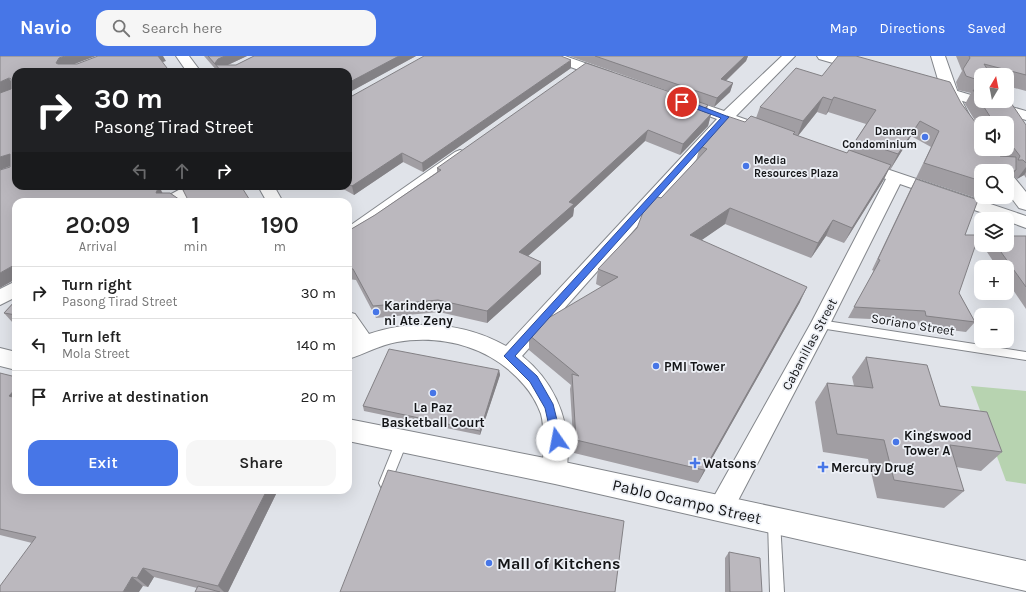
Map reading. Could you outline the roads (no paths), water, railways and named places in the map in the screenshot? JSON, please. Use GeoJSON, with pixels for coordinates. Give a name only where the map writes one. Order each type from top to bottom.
{"type":"FeatureCollection","features":[{"type":"Feature","properties":{"kind":"main road"},"geometry":{"type":"LineString","coordinates":[[938,56],[950,93],[962,117],[974,135]]}},
{"type":"Feature","properties":{"kind":"main road"},"geometry":{"type":"LineString","coordinates":[[1014,188],[1026,204]]}},
{"type":"Feature","properties":{"kind":"main road"},"geometry":{"type":"LineString","coordinates":[[0,357],[12,360]]}},
{"type":"Feature","properties":{"kind":"main road","name":"Pablo Ocampo Street"},"geometry":{"type":"LineString","coordinates":[[352,431],[722,508],[774,521],[1026,576]]}},
{"type":"Feature","properties":{"kind":"street"},"geometry":{"type":"LineString","coordinates":[[182,56],[191,68]]}},
{"type":"Feature","properties":{"kind":"street"},"geometry":{"type":"LineString","coordinates":[[553,56],[578,71],[622,80]]}},
{"type":"Feature","properties":{"kind":"street"},"geometry":{"type":"LineString","coordinates":[[509,356],[726,117],[789,56]]}},
{"type":"Feature","properties":{"kind":"street"},"geometry":{"type":"LineString","coordinates":[[822,56],[875,71]]}},
{"type":"Feature","properties":{"kind":"street"},"geometry":{"type":"LineString","coordinates":[[920,84],[1026,116]]}},
{"type":"Feature","properties":{"kind":"street"},"geometry":{"type":"LineString","coordinates":[[666,96],[763,130]]}},
{"type":"Feature","properties":{"kind":"street"},"geometry":{"type":"LineString","coordinates":[[352,232],[470,148]]}},
{"type":"Feature","properties":{"kind":"street"},"geometry":{"type":"LineString","coordinates":[[844,159],[895,178],[1026,222]]}},
{"type":"Feature","properties":{"kind":"street","name":"Cabanillas Street"},"geometry":{"type":"LineString","coordinates":[[722,508],[820,324],[895,178]]}},
{"type":"Feature","properties":{"kind":"street"},"geometry":{"type":"LineString","coordinates":[[177,198],[191,190]]}},
{"type":"Feature","properties":{"kind":"street"},"geometry":{"type":"LineString","coordinates":[[0,298],[12,290]]}},
{"type":"Feature","properties":{"kind":"street"},"geometry":{"type":"LineString","coordinates":[[352,333],[356,347],[402,333],[440,332],[477,340],[509,356],[533,379],[550,407],[557,440],[554,472]]}},
{"type":"Feature","properties":{"kind":"lane","name":"Soriano Street"},"geometry":{"type":"LineString","coordinates":[[820,324],[1026,356]]}},
{"type":"Feature","properties":{"kind":"lane"},"geometry":{"type":"LineString","coordinates":[[382,491],[402,440]]}},
{"type":"Feature","properties":{"kind":"lane"},"geometry":{"type":"LineString","coordinates":[[774,521],[776,592]]}},
{"type":"Feature","properties":{"kind":"place","name":"Danarra Condominium"},"geometry":{"type":"Point","coordinates":[925,137]}},
{"type":"Feature","properties":{"kind":"place","name":"Media Resources Plaza"},"geometry":{"type":"Point","coordinates":[746,166]}},
{"type":"Feature","properties":{"kind":"place","name":"Karinderya ni Ate Zeny"},"geometry":{"type":"Point","coordinates":[376,312]}},
{"type":"Feature","properties":{"kind":"place","name":"PMI Tower"},"geometry":{"type":"Point","coordinates":[656,366]}},
{"type":"Feature","properties":{"kind":"place","name":"La Paz Basketball Court"},"geometry":{"type":"Point","coordinates":[433,393]}},
{"type":"Feature","properties":{"kind":"place","name":"Kingswood Tower A"},"geometry":{"type":"Point","coordinates":[896,442]}},
{"type":"Feature","properties":{"kind":"place","name":"Watsons"},"geometry":{"type":"Point","coordinates":[695,463]}},
{"type":"Feature","properties":{"kind":"place","name":"Mercury Drug"},"geometry":{"type":"Point","coordinates":[823,467]}},
{"type":"Feature","properties":{"kind":"place","name":"Mall of Kitchens"},"geometry":{"type":"Point","coordinates":[489,563]}}]}
